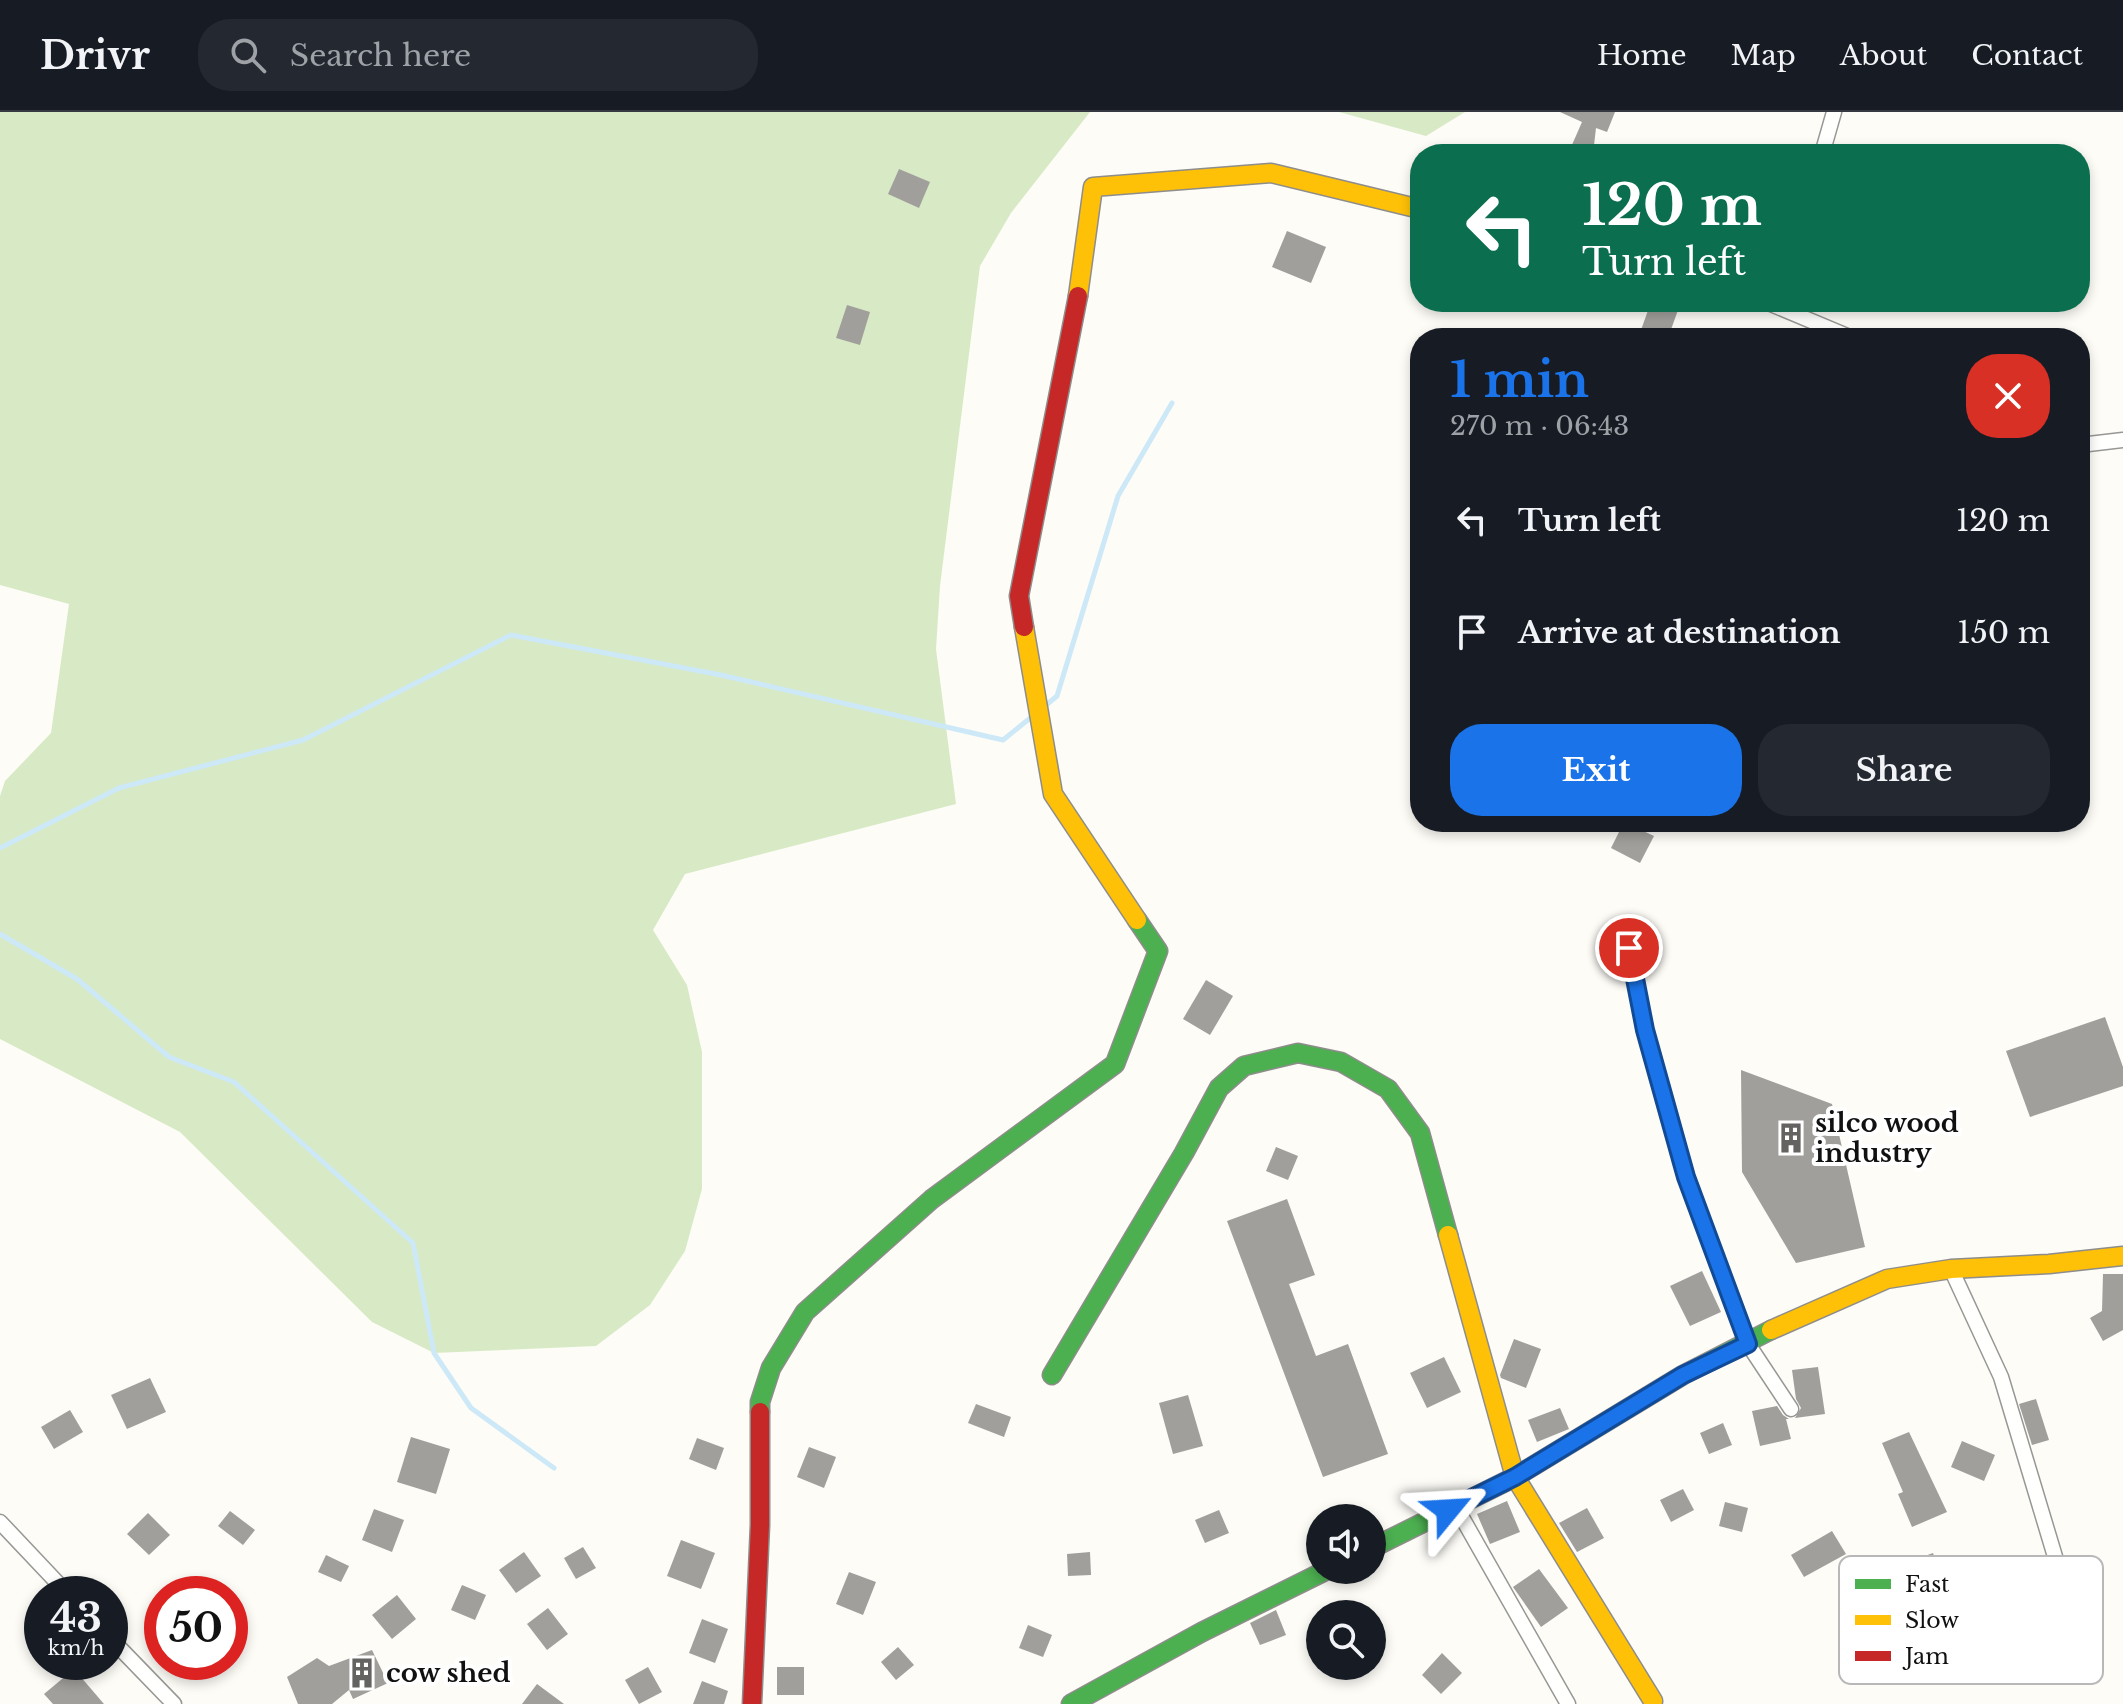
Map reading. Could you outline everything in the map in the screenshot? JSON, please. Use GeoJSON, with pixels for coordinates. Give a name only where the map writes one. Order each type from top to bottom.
{"type":"FeatureCollection","features":[{"type":"Feature","properties":{"kind":"street"},"geometry":{"type":"LineString","coordinates":[[1825,144],[1834,112]]}},
{"type":"Feature","properties":{"kind":"street"},"geometry":{"type":"LineString","coordinates":[[752,1704],[760,1525],[760,1402],[771,1368],[805,1312],[932,1199],[1115,1064],[1158,951],[1053,794],[1019,596],[1073,330],[1093,187],[1271,173],[1410,207]]}},
{"type":"Feature","properties":{"kind":"street"},"geometry":{"type":"LineString","coordinates":[[1790,312],[1828,328]]}},
{"type":"Feature","properties":{"kind":"street"},"geometry":{"type":"LineString","coordinates":[[2090,444],[2123,440]]}},
{"type":"Feature","properties":{"kind":"street"},"geometry":{"type":"LineString","coordinates":[[1629,948],[1645,1030],[1686,1177],[1748,1344],[1791,1409]]}},
{"type":"Feature","properties":{"kind":"street"},"geometry":{"type":"LineString","coordinates":[[1052,1375],[1184,1153],[1219,1088],[1244,1066],[1269,1058],[1298,1053],[1341,1062],[1388,1089],[1420,1133],[1515,1477],[1653,1701]]}},
{"type":"Feature","properties":{"kind":"street"},"geometry":{"type":"LineString","coordinates":[[1386,1541],[1515,1477],[1683,1375],[1796,1318],[1887,1279],[1916,1272],[2123,1256]]}},
{"type":"Feature","properties":{"kind":"street"},"geometry":{"type":"LineString","coordinates":[[1951,1269],[2001,1377],[2055,1556]]}},
{"type":"Feature","properties":{"kind":"street"},"geometry":{"type":"LineString","coordinates":[[1456,1507],[1568,1704]]}},
{"type":"Feature","properties":{"kind":"street"},"geometry":{"type":"LineString","coordinates":[[0,1522],[51,1576]]}},
{"type":"Feature","properties":{"kind":"street"},"geometry":{"type":"LineString","coordinates":[[1071,1704],[1202,1632],[1306,1580]]}},
{"type":"Feature","properties":{"kind":"street"},"geometry":{"type":"LineString","coordinates":[[128,1657],[174,1704]]}},
{"type":"Feature","properties":{"kind":"green space"},"geometry":{"type":"Polygon","coordinates":[[[0,112],[1090,112],[1011,213],[980,266],[940,586],[936,649],[956,804],[685,874],[653,930],[687,985],[702,1052],[702,1189],[685,1251],[650,1305],[596,1346],[434,1353],[372,1322],[180,1132],[0,1039],[0,796],[5,781],[51,733],[69,604],[0,585],[0,112]]]}},
{"type":"Feature","properties":{"kind":"green space"},"geometry":{"type":"Polygon","coordinates":[[[1339,112],[1465,112],[1426,136],[1339,112]]]}},
{"type":"Feature","properties":{"kind":"building"},"geometry":{"type":"Polygon","coordinates":[[[1560,112],[1615,112],[1607,132],[1596,128],[1594,144],[1572,144],[1582,122],[1560,112]]]}},
{"type":"Feature","properties":{"kind":"building"},"geometry":{"type":"Polygon","coordinates":[[[899,169],[930,182],[919,208],[888,194],[899,169]]]}},
{"type":"Feature","properties":{"kind":"building"},"geometry":{"type":"Polygon","coordinates":[[[1287,231],[1326,247],[1311,283],[1272,267],[1287,231]]]}},
{"type":"Feature","properties":{"kind":"building"},"geometry":{"type":"Polygon","coordinates":[[[847,305],[870,312],[860,345],[836,338],[847,305]]]}},
{"type":"Feature","properties":{"kind":"building"},"geometry":{"type":"Polygon","coordinates":[[[1647,312],[1677,312],[1672,328],[1642,328],[1647,312]]]}},
{"type":"Feature","properties":{"kind":"building"},"geometry":{"type":"Polygon","coordinates":[[[1619,832],[1645,832],[1654,836],[1640,863],[1611,848],[1619,832]]]}},
{"type":"Feature","properties":{"kind":"building"},"geometry":{"type":"Polygon","coordinates":[[[1206,980],[1233,996],[1210,1035],[1183,1019],[1206,980]]]}},
{"type":"Feature","properties":{"kind":"building"},"geometry":{"type":"Polygon","coordinates":[[[2105,1017],[2123,1067],[2123,1086],[2030,1117],[2006,1051],[2105,1017]]]}},
{"type":"Feature","properties":{"kind":"building","name":"silco wood industry"},"geometry":{"type":"Polygon","coordinates":[[[1741,1070],[1832,1104],[1865,1247],[1796,1263],[1742,1172],[1741,1070]]]}},
{"type":"Feature","properties":{"kind":"building"},"geometry":{"type":"Polygon","coordinates":[[[1276,1147],[1298,1156],[1288,1180],[1266,1171],[1276,1147]]]}},
{"type":"Feature","properties":{"kind":"building"},"geometry":{"type":"Polygon","coordinates":[[[1287,1199],[1315,1275],[1289,1284],[1316,1356],[1348,1344],[1388,1454],[1323,1477],[1227,1221],[1287,1199]]]}},
{"type":"Feature","properties":{"kind":"building"},"geometry":{"type":"Polygon","coordinates":[[[1702,1271],[1721,1312],[1690,1326],[1670,1286],[1702,1271]]]}},
{"type":"Feature","properties":{"kind":"building"},"geometry":{"type":"Polygon","coordinates":[[[2103,1274],[2123,1274],[2123,1330],[2103,1341],[2090,1318],[2102,1311],[2103,1274]]]}},
{"type":"Feature","properties":{"kind":"building"},"geometry":{"type":"Polygon","coordinates":[[[1514,1339],[1541,1349],[1526,1388],[1500,1375],[1514,1339]]]}},
{"type":"Feature","properties":{"kind":"building"},"geometry":{"type":"Polygon","coordinates":[[[1444,1357],[1461,1392],[1427,1408],[1410,1373],[1444,1357]]]}},
{"type":"Feature","properties":{"kind":"building"},"geometry":{"type":"Polygon","coordinates":[[[1818,1367],[1825,1414],[1795,1418],[1801,1408],[1796,1399],[1792,1370],[1818,1367]]]}},
{"type":"Feature","properties":{"kind":"building"},"geometry":{"type":"Polygon","coordinates":[[[150,1378],[166,1412],[127,1429],[111,1395],[150,1378]]]}},
{"type":"Feature","properties":{"kind":"building"},"geometry":{"type":"Polygon","coordinates":[[[1188,1395],[1203,1446],[1173,1454],[1159,1403],[1188,1395]]]}},
{"type":"Feature","properties":{"kind":"building"},"geometry":{"type":"Polygon","coordinates":[[[2036,1399],[2049,1440],[2032,1445],[2019,1404],[2036,1399]]]}},
{"type":"Feature","properties":{"kind":"building"},"geometry":{"type":"Polygon","coordinates":[[[976,1404],[1011,1417],[1004,1437],[968,1423],[976,1404]]]}},
{"type":"Feature","properties":{"kind":"building"},"geometry":{"type":"Polygon","coordinates":[[[1777,1406],[1789,1419],[1786,1419],[1791,1439],[1760,1446],[1752,1411],[1777,1406]]]}},
{"type":"Feature","properties":{"kind":"building"},"geometry":{"type":"Polygon","coordinates":[[[1560,1408],[1569,1429],[1537,1442],[1528,1420],[1560,1408]]]}},
{"type":"Feature","properties":{"kind":"building"},"geometry":{"type":"Polygon","coordinates":[[[70,1410],[83,1432],[54,1449],[41,1427],[70,1410]]]}},
{"type":"Feature","properties":{"kind":"building"},"geometry":{"type":"Polygon","coordinates":[[[1723,1423],[1732,1445],[1709,1454],[1700,1433],[1723,1423]]]}},
{"type":"Feature","properties":{"kind":"building"},"geometry":{"type":"Polygon","coordinates":[[[1909,1432],[1947,1512],[1912,1527],[1898,1494],[1903,1492],[1882,1443],[1909,1432]]]}},
{"type":"Feature","properties":{"kind":"building"},"geometry":{"type":"Polygon","coordinates":[[[411,1437],[450,1449],[436,1494],[397,1482],[411,1437]]]}},
{"type":"Feature","properties":{"kind":"building"},"geometry":{"type":"Polygon","coordinates":[[[697,1438],[724,1448],[716,1470],[689,1459],[697,1438]]]}},
{"type":"Feature","properties":{"kind":"building"},"geometry":{"type":"Polygon","coordinates":[[[1962,1441],[1995,1455],[1984,1481],[1951,1467],[1962,1441]]]}},
{"type":"Feature","properties":{"kind":"building"},"geometry":{"type":"Polygon","coordinates":[[[809,1447],[836,1457],[824,1488],[797,1477],[809,1447]]]}},
{"type":"Feature","properties":{"kind":"building"},"geometry":{"type":"Polygon","coordinates":[[[1683,1489],[1694,1510],[1671,1522],[1660,1500],[1683,1489]]]}},
{"type":"Feature","properties":{"kind":"building"},"geometry":{"type":"Polygon","coordinates":[[[1507,1501],[1520,1532],[1490,1544],[1477,1514],[1507,1501]]]}},
{"type":"Feature","properties":{"kind":"building"},"geometry":{"type":"Polygon","coordinates":[[[1725,1502],[1748,1508],[1742,1532],[1719,1526],[1725,1502]]]}},
{"type":"Feature","properties":{"kind":"building"},"geometry":{"type":"Polygon","coordinates":[[[1587,1508],[1604,1538],[1577,1552],[1559,1523],[1587,1508]]]}},
{"type":"Feature","properties":{"kind":"building"},"geometry":{"type":"Polygon","coordinates":[[[374,1509],[404,1520],[392,1552],[362,1540],[374,1509]]]}},
{"type":"Feature","properties":{"kind":"building"},"geometry":{"type":"Polygon","coordinates":[[[1219,1510],[1229,1533],[1205,1543],[1195,1520],[1219,1510]]]}},
{"type":"Feature","properties":{"kind":"building"},"geometry":{"type":"Polygon","coordinates":[[[230,1511],[255,1530],[243,1545],[218,1526],[230,1511]]]}},
{"type":"Feature","properties":{"kind":"building"},"geometry":{"type":"Polygon","coordinates":[[[148,1513],[170,1535],[149,1555],[127,1534],[148,1513]]]}},
{"type":"Feature","properties":{"kind":"building"},"geometry":{"type":"Polygon","coordinates":[[[1832,1531],[1846,1554],[1804,1577],[1791,1555],[1832,1531]]]}},
{"type":"Feature","properties":{"kind":"building"},"geometry":{"type":"Polygon","coordinates":[[[681,1540],[715,1553],[701,1589],[667,1576],[681,1540]]]}},
{"type":"Feature","properties":{"kind":"building"},"geometry":{"type":"Polygon","coordinates":[[[583,1547],[596,1568],[576,1579],[564,1558],[583,1547]]]}},
{"type":"Feature","properties":{"kind":"building"},"geometry":{"type":"Polygon","coordinates":[[[524,1552],[541,1576],[516,1593],[499,1570],[524,1552]]]}},
{"type":"Feature","properties":{"kind":"building"},"geometry":{"type":"Polygon","coordinates":[[[1090,1552],[1091,1575],[1068,1576],[1067,1554],[1090,1552]]]}},
{"type":"Feature","properties":{"kind":"building"},"geometry":{"type":"Polygon","coordinates":[[[326,1555],[349,1566],[341,1582],[318,1572],[326,1555]]]}},
{"type":"Feature","properties":{"kind":"building"},"geometry":{"type":"Polygon","coordinates":[[[1539,1569],[1568,1608],[1541,1627],[1513,1587],[1539,1569]]]}},
{"type":"Feature","properties":{"kind":"building"},"geometry":{"type":"Polygon","coordinates":[[[849,1572],[876,1582],[863,1615],[836,1604],[849,1572]]]}},
{"type":"Feature","properties":{"kind":"building"},"geometry":{"type":"Polygon","coordinates":[[[462,1585],[486,1595],[475,1620],[451,1610],[462,1585]]]}},
{"type":"Feature","properties":{"kind":"building"},"geometry":{"type":"Polygon","coordinates":[[[397,1595],[416,1619],[392,1639],[372,1615],[397,1595]]]}},
{"type":"Feature","properties":{"kind":"building"},"geometry":{"type":"Polygon","coordinates":[[[548,1608],[568,1634],[547,1650],[527,1624],[548,1608]]]}},
{"type":"Feature","properties":{"kind":"building"},"geometry":{"type":"Polygon","coordinates":[[[1276,1610],[1286,1635],[1260,1645],[1250,1623],[1276,1610]]]}},
{"type":"Feature","properties":{"kind":"building"},"geometry":{"type":"Polygon","coordinates":[[[702,1619],[728,1629],[715,1663],[689,1653],[702,1619]]]}},
{"type":"Feature","properties":{"kind":"building"},"geometry":{"type":"Polygon","coordinates":[[[1028,1625],[1052,1635],[1043,1657],[1019,1648],[1028,1625]]]}},
{"type":"Feature","properties":{"kind":"building"},"geometry":{"type":"Polygon","coordinates":[[[898,1647],[914,1665],[896,1680],[881,1662],[898,1647]]]}},
{"type":"Feature","properties":{"kind":"building"},"geometry":{"type":"Polygon","coordinates":[[[372,1650],[388,1683],[353,1699],[349,1690],[332,1704],[298,1704],[287,1677],[317,1658],[329,1666],[372,1650]]]}},
{"type":"Feature","properties":{"kind":"building"},"geometry":{"type":"Polygon","coordinates":[[[1442,1653],[1462,1673],[1441,1694],[1422,1675],[1442,1653]]]}},
{"type":"Feature","properties":{"kind":"building"},"geometry":{"type":"Polygon","coordinates":[[[648,1667],[662,1692],[639,1704],[625,1680],[648,1667]]]}},
{"type":"Feature","properties":{"kind":"building"},"geometry":{"type":"Polygon","coordinates":[[[777,1667],[804,1667],[804,1695],[777,1695],[777,1667]]]}},
{"type":"Feature","properties":{"kind":"building"},"geometry":{"type":"Polygon","coordinates":[[[61,1680],[83,1680],[104,1704],[53,1704],[44,1694],[61,1680]]]}},
{"type":"Feature","properties":{"kind":"building"},"geometry":{"type":"Polygon","coordinates":[[[702,1681],[728,1691],[724,1704],[693,1704],[702,1681]]]}},
{"type":"Feature","properties":{"kind":"building"},"geometry":{"type":"Polygon","coordinates":[[[537,1684],[564,1704],[522,1704],[537,1684]]]}},
{"type":"Feature","properties":{"kind":"waterway"},"geometry":{"type":"LineString","coordinates":[[1045,706],[1057,696],[1118,496],[1172,403]]}},
{"type":"Feature","properties":{"kind":"waterway"},"geometry":{"type":"LineString","coordinates":[[0,848],[119,788],[303,740],[511,635],[721,675],[1003,740],[1034,715]]}},
{"type":"Feature","properties":{"kind":"waterway"},"geometry":{"type":"LineString","coordinates":[[0,934],[77,979],[169,1057],[234,1082],[413,1243],[434,1353],[471,1408],[554,1468]]}},
{"type":"Feature","properties":{"kind":"traffic: fast"},"geometry":{"type":"LineString","coordinates":[[760,1412],[760,1402],[771,1368],[805,1312],[932,1199],[1115,1064],[1158,951],[1137,920]]}},
{"type":"Feature","properties":{"kind":"traffic: fast"},"geometry":{"type":"LineString","coordinates":[[1052,1375],[1184,1153],[1219,1088],[1244,1066],[1298,1053],[1341,1062],[1388,1089],[1420,1133],[1448,1235]]}},
{"type":"Feature","properties":{"kind":"traffic: fast"},"geometry":{"type":"LineString","coordinates":[[1386,1541],[1515,1477],[1683,1375],[1771,1330]]}},
{"type":"Feature","properties":{"kind":"traffic: fast"},"geometry":{"type":"LineString","coordinates":[[1071,1704],[1202,1632],[1306,1580]]}},
{"type":"Feature","properties":{"kind":"traffic: slow"},"geometry":{"type":"LineString","coordinates":[[1078,296],[1093,187],[1271,173],[1410,207]]}},
{"type":"Feature","properties":{"kind":"traffic: slow"},"geometry":{"type":"LineString","coordinates":[[1024,627],[1053,794],[1137,920]]}},
{"type":"Feature","properties":{"kind":"traffic: slow"},"geometry":{"type":"LineString","coordinates":[[1448,1235],[1515,1477],[1653,1701]]}},
{"type":"Feature","properties":{"kind":"traffic: slow"},"geometry":{"type":"LineString","coordinates":[[1771,1330],[1887,1279],[1951,1269],[2049,1264],[2123,1256]]}},
{"type":"Feature","properties":{"kind":"traffic: jam"},"geometry":{"type":"LineString","coordinates":[[1024,627],[1019,596],[1078,296]]}},
{"type":"Feature","properties":{"kind":"traffic: jam"},"geometry":{"type":"LineString","coordinates":[[752,1704],[760,1525],[760,1412]]}},
{"type":"Feature","properties":{"kind":"place","name":"silco wood industry"},"geometry":{"type":"Point","coordinates":[1791,1138]}},
{"type":"Feature","properties":{"kind":"place","name":"cow shed"},"geometry":{"type":"Point","coordinates":[362,1673]}},
{"type":"Feature","properties":{"kind":"route"},"geometry":{"type":"LineString","coordinates":[[1448,1510],[1515,1477],[1683,1375],[1748,1344],[1686,1177],[1645,1030],[1629,948]]}}]}
